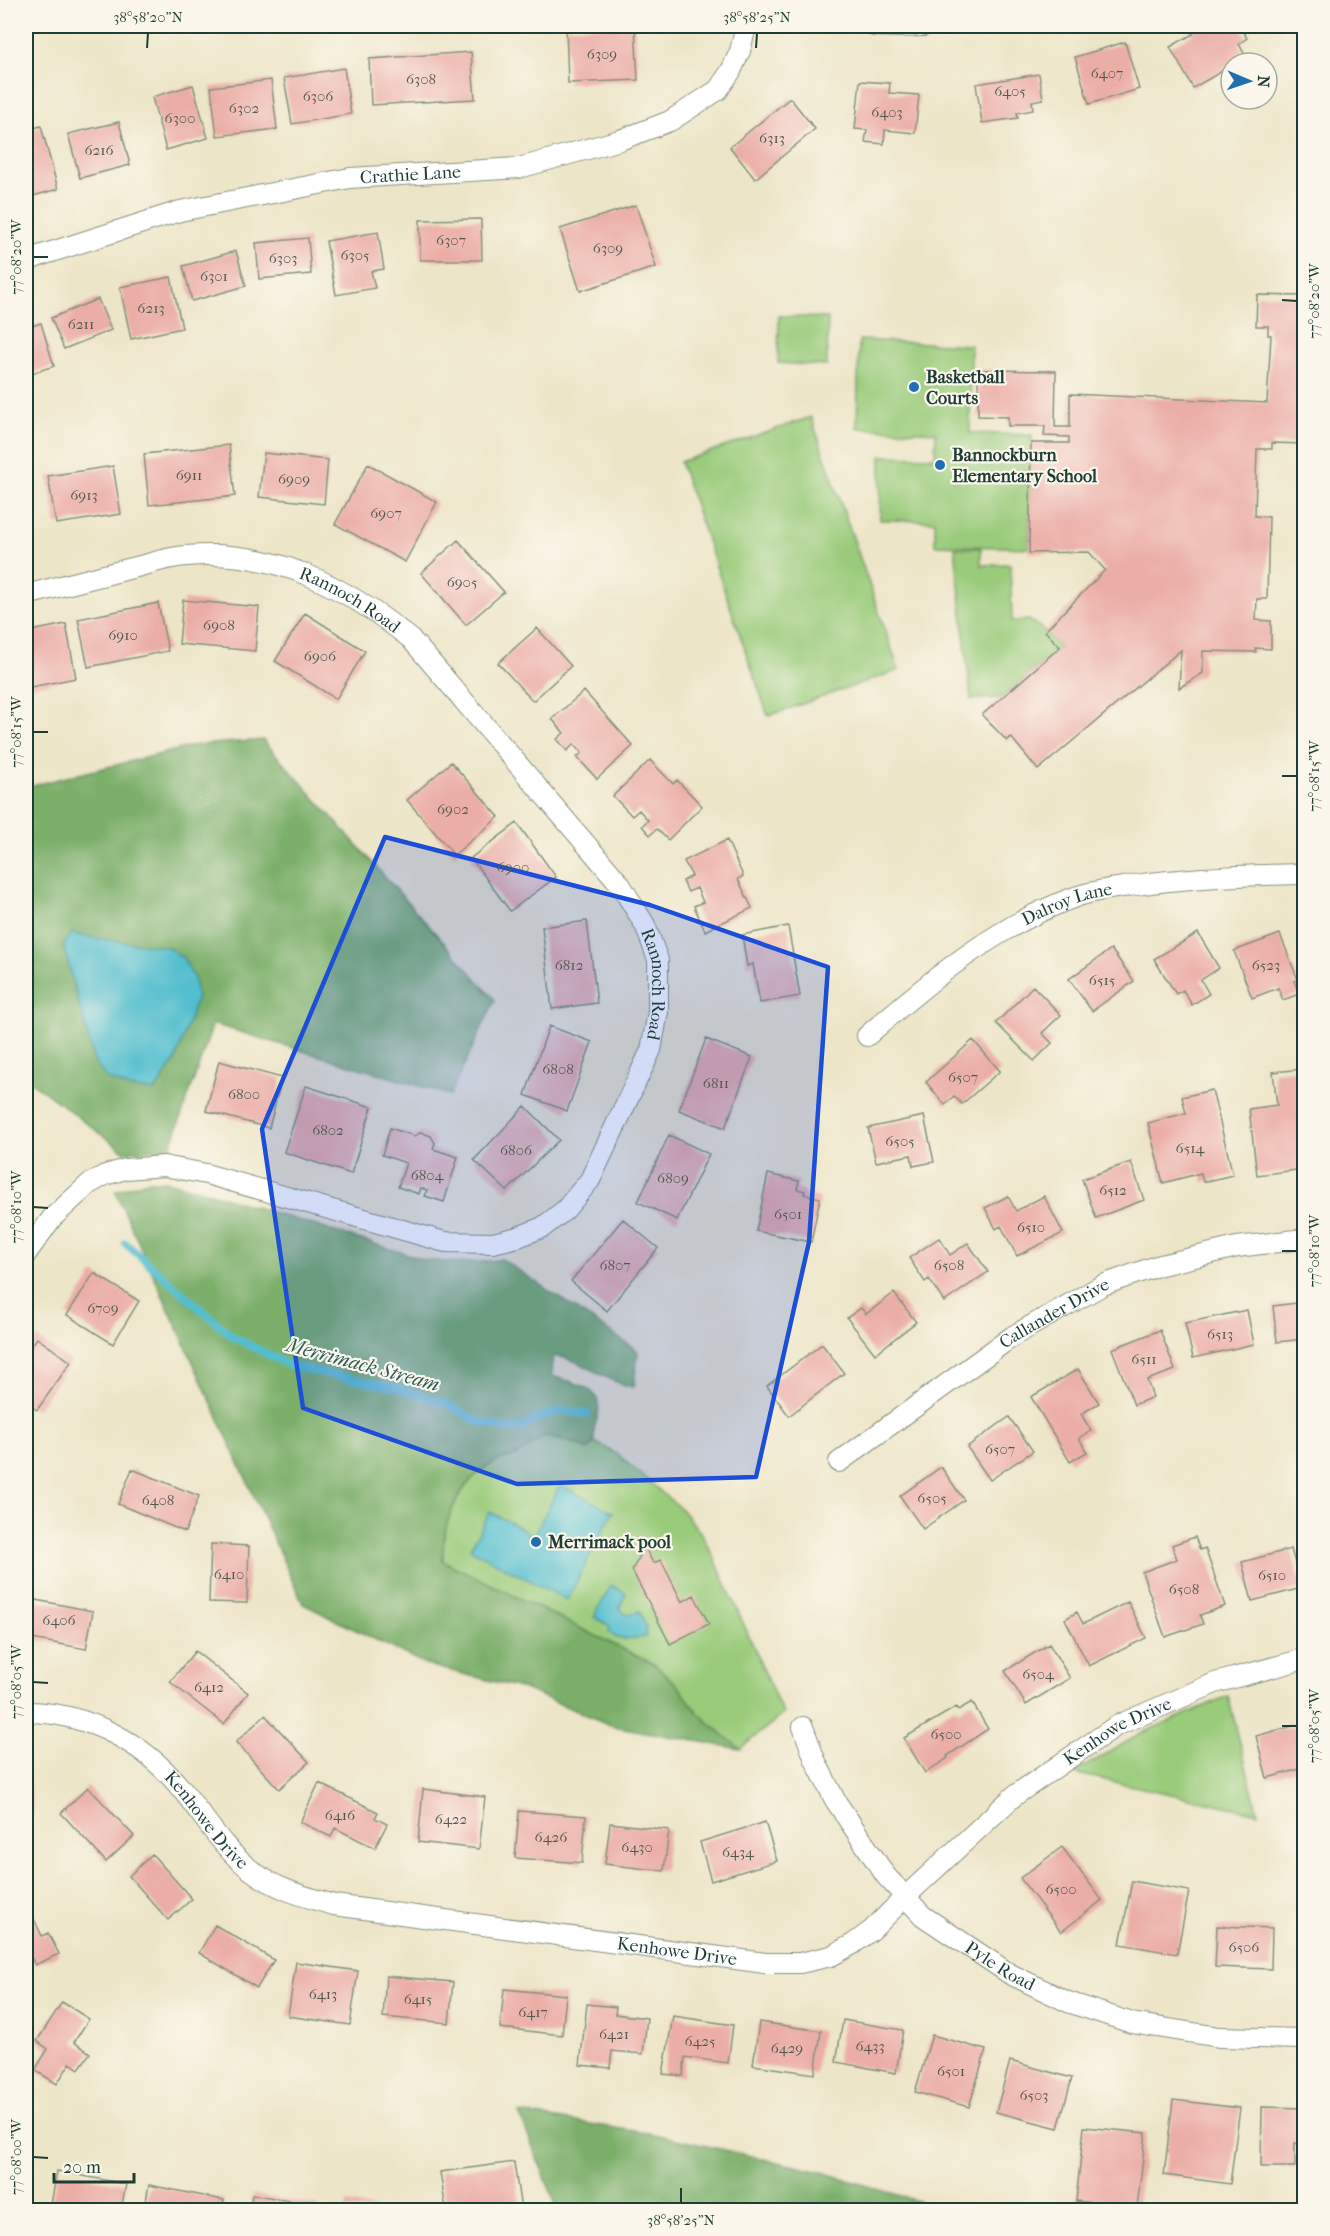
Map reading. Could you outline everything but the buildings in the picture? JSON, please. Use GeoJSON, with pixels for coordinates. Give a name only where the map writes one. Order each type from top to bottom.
{"type":"FeatureCollection","features":[{"type":"Feature","properties":{"kind":"street","name":"Crathie Lane"},"geometry":{"type":"LineString","coordinates":[[26,262],[180,211],[350,178],[519,168],[620,140],[670,121],[718,90],[731,71],[740,51],[746,26]]}},
{"type":"Feature","properties":{"kind":"street"},"geometry":{"type":"LineString","coordinates":[[874,26],[923,26]]}},
{"type":"Feature","properties":{"kind":"street","name":"Rannoch Road"},"geometry":{"type":"LineString","coordinates":[[26,595],[183,556],[218,554],[262,561],[302,571],[347,593],[411,639],[620,885],[645,925],[658,960],[658,1012],[651,1050],[590,1180],[565,1210],[543,1227],[518,1237],[493,1243],[445,1242],[207,1173],[164,1166],[126,1169],[105,1175],[89,1184],[52,1218],[26,1254]]}},
{"type":"Feature","properties":{"kind":"street","name":"Dalroy Lane"},"geometry":{"type":"LineString","coordinates":[[867,1036],[907,1000],[992,939],[1044,910],[1079,896],[1186,878],[1305,874]]}},
{"type":"Feature","properties":{"kind":"street","name":"Callander Drive"},"geometry":{"type":"LineString","coordinates":[[839,1462],[1013,1336],[1103,1285],[1157,1266],[1236,1247],[1305,1239]]}},
{"type":"Feature","properties":{"kind":"street","name":"Kenhowe Drive"},"geometry":{"type":"LineString","coordinates":[[26,1712],[65,1716],[104,1728],[148,1755],[171,1777],[226,1846],[252,1871],[293,1893],[334,1905],[765,1964],[800,1963],[831,1956],[872,1930],[1014,1796],[1116,1726],[1215,1683],[1305,1659]]}},
{"type":"Feature","properties":{"kind":"street","name":"Pyle Road"},"geometry":{"type":"LineString","coordinates":[[803,1727],[814,1760],[835,1800],[886,1876],[923,1916],[1010,1974],[1068,2002],[1132,2023],[1220,2037],[1305,2039]]}},
{"type":"Feature","properties":{"kind":"highlighted area"},"geometry":{"type":"Polygon","coordinates":[[[385,837],[650,905],[828,967],[809,1242],[756,1477],[517,1484],[303,1408],[262,1129],[385,837]]]}},
{"type":"Feature","properties":{"kind":"green space"},"geometry":{"type":"Polygon","coordinates":[[[779,316],[828,318],[827,366],[778,363],[779,316]]]}},
{"type":"Feature","properties":{"kind":"green space"},"geometry":{"type":"Polygon","coordinates":[[[859,340],[971,345],[970,433],[1032,435],[1029,548],[935,545],[935,521],[880,520],[881,456],[935,457],[936,432],[857,428],[859,340]]]}},
{"type":"Feature","properties":{"kind":"green space"},"geometry":{"type":"Polygon","coordinates":[[[811,417],[899,670],[768,716],[680,462],[811,417]]]}},
{"type":"Feature","properties":{"kind":"green space"},"geometry":{"type":"Polygon","coordinates":[[[955,548],[981,548],[981,565],[1010,564],[1012,621],[1029,620],[1045,631],[1060,647],[1001,698],[971,699],[955,548]]]}},
{"type":"Feature","properties":{"kind":"green space"},"geometry":{"type":"Polygon","coordinates":[[[263,740],[495,1000],[450,1095],[213,1024],[169,1152],[154,1150],[125,1152],[26,1078],[26,787],[197,745],[263,740]]]}},
{"type":"Feature","properties":{"kind":"green space"},"geometry":{"type":"Polygon","coordinates":[[[147,1181],[165,1181],[197,1189],[426,1260],[483,1262],[502,1259],[638,1351],[634,1387],[613,1380],[575,1361],[553,1356],[552,1376],[585,1387],[596,1398],[599,1405],[594,1431],[595,1442],[587,1450],[580,1445],[544,1436],[521,1453],[499,1460],[485,1468],[464,1489],[456,1502],[445,1530],[443,1561],[655,1665],[678,1686],[699,1714],[740,1749],[613,1726],[524,1689],[427,1665],[303,1604],[115,1191],[147,1181]]]}},
{"type":"Feature","properties":{"kind":"green space","name":"Merrimack pool"},"geometry":{"type":"Polygon","coordinates":[[[544,1436],[580,1445],[587,1450],[595,1442],[617,1454],[680,1508],[700,1532],[715,1559],[783,1714],[740,1749],[699,1714],[678,1686],[655,1665],[443,1561],[445,1530],[464,1489],[485,1468],[499,1460],[517,1455],[544,1436]]]}},
{"type":"Feature","properties":{"kind":"green space"},"geometry":{"type":"Polygon","coordinates":[[[1228,1696],[1258,1813],[1073,1773],[1144,1732],[1228,1696]]]}},
{"type":"Feature","properties":{"kind":"green space"},"geometry":{"type":"Polygon","coordinates":[[[519,2113],[654,2134],[826,2173],[947,2210],[558,2210],[519,2113]]]}},
{"type":"Feature","properties":{"kind":"water"},"geometry":{"type":"Polygon","coordinates":[[[72,933],[86,937],[167,947],[183,958],[194,978],[197,997],[176,1059],[155,1091],[130,1088],[107,1079],[95,1063],[63,945],[72,933]]]}},
{"type":"Feature","properties":{"kind":"water","name":"Merrimack pool"},"geometry":{"type":"Polygon","coordinates":[[[560,1485],[613,1512],[567,1600],[470,1549],[490,1512],[534,1535],[560,1485]]]}},
{"type":"Feature","properties":{"kind":"water"},"geometry":{"type":"Polygon","coordinates":[[[611,1585],[626,1593],[619,1609],[628,1615],[639,1611],[646,1626],[646,1637],[617,1638],[609,1632],[610,1626],[594,1617],[611,1585]]]}},
{"type":"Feature","properties":{"kind":"waterway","name":"Merrimack Stream"},"geometry":{"type":"LineString","coordinates":[[125,1243],[232,1336],[290,1366],[398,1388],[447,1404],[477,1421],[503,1428],[519,1429],[544,1415],[564,1411],[587,1414]]}},
{"type":"Feature","properties":{"kind":"place","name":"Basketball Courts"},"geometry":{"type":"Point","coordinates":[914,387]}},
{"type":"Feature","properties":{"kind":"place","name":"Bannockburn Elementary School"},"geometry":{"type":"Point","coordinates":[940,465]}},
{"type":"Feature","properties":{"kind":"place","name":"Merrimack pool"},"geometry":{"type":"Point","coordinates":[536,1542]}}]}
